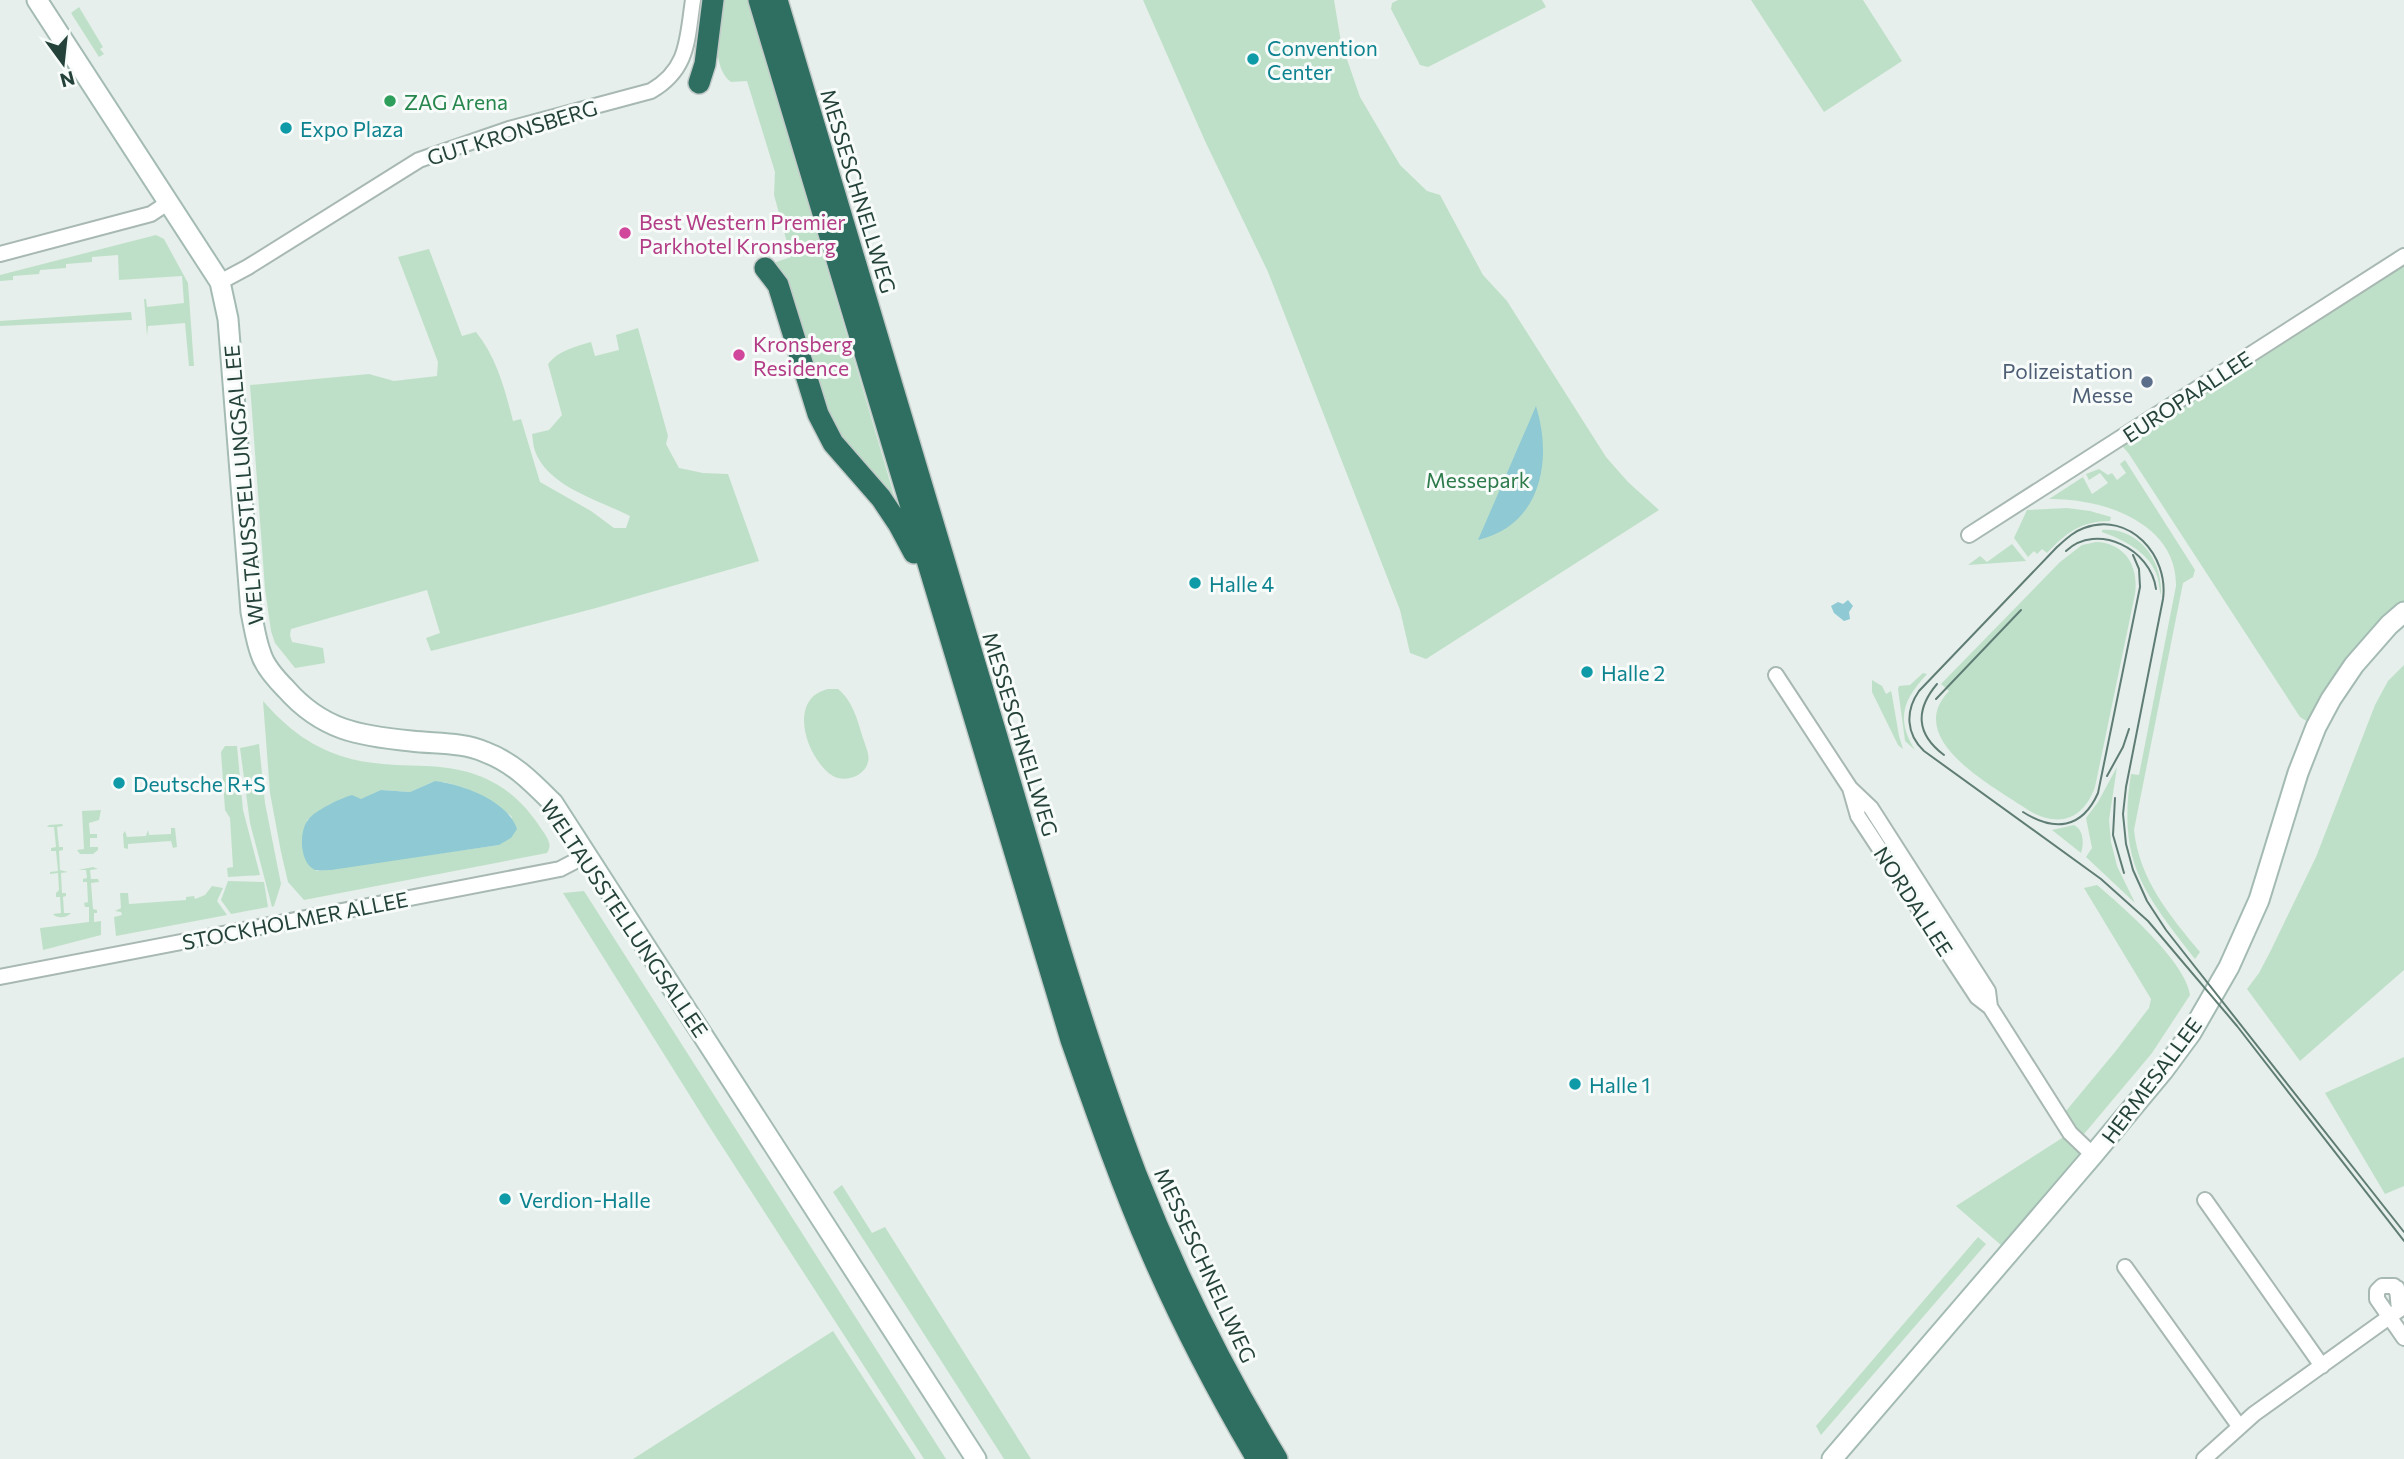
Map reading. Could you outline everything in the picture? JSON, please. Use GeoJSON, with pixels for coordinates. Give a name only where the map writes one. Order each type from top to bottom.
{"type":"FeatureCollection","features":[{"type":"Feature","properties":{"kind":"highway"},"geometry":{"type":"LineString","coordinates":[[699,83],[705,64],[713,0]]}},
{"type":"Feature","properties":{"kind":"highway","name":"MESSESCHNELLWEG"},"geometry":{"type":"LineString","coordinates":[[759,0],[1071,1040],[1122,1181],[1188,1333],[1256,1459]]}},
{"type":"Feature","properties":{"kind":"highway","name":"MESSESCHNELLWEG"},"geometry":{"type":"LineString","coordinates":[[777,0],[1038,877],[1111,1104],[1166,1245],[1203,1326],[1242,1401],[1277,1459]]}},
{"type":"Feature","properties":{"kind":"highway"},"geometry":{"type":"LineString","coordinates":[[765,268],[778,285],[818,414],[833,443],[881,498],[900,525],[940,605]]}},
{"type":"Feature","properties":{"kind":"main road","name":"WELTAUSSTELLUNGSALLEE"},"geometry":{"type":"LineString","coordinates":[[37,0],[220,282],[228,318],[251,612],[261,657],[293,698],[312,715],[335,727],[364,736],[460,745],[485,752],[520,770],[553,803],[976,1459]]}},
{"type":"Feature","properties":{"kind":"main road","name":"HERMESALLEE"},"geometry":{"type":"LineString","coordinates":[[1832,1459],[2094,1155],[2191,1033],[2230,967],[2259,900],[2298,774],[2316,727],[2354,665],[2404,612]]}},
{"type":"Feature","properties":{"kind":"street","name":"GUT KRONSBERG"},"geometry":{"type":"LineString","coordinates":[[220,282],[419,160],[509,129],[651,91],[666,82],[679,67],[686,48],[692,0]]}},
{"type":"Feature","properties":{"kind":"street"},"geometry":{"type":"LineString","coordinates":[[0,254],[151,214],[169,202]]}},
{"type":"Feature","properties":{"kind":"street","name":"EUROPAALLEE"},"geometry":{"type":"LineString","coordinates":[[1969,535],[2404,256]]}},
{"type":"Feature","properties":{"kind":"street","name":"NORDALLEE"},"geometry":{"type":"LineString","coordinates":[[1776,675],[1850,788],[1858,816],[1977,997],[1990,1007],[2070,1133],[2094,1155]]}},
{"type":"Feature","properties":{"kind":"street","name":"STOCKHOLMER ALLEE"},"geometry":{"type":"LineString","coordinates":[[0,977],[560,869],[587,855]]}},
{"type":"Feature","properties":{"kind":"street"},"geometry":{"type":"LineString","coordinates":[[2205,1200],[2322,1366]]}},
{"type":"Feature","properties":{"kind":"street"},"geometry":{"type":"LineString","coordinates":[[2125,1267],[2239,1426]]}},
{"type":"Feature","properties":{"kind":"street"},"geometry":{"type":"LineString","coordinates":[[2204,1459],[2239,1426],[2389,1317],[2399,1310],[2396,1288],[2382,1286],[2377,1291],[2377,1299],[2389,1317],[2404,1338]]}},
{"type":"Feature","properties":{"kind":"green space"},"geometry":{"type":"Polygon","coordinates":[[[721,0],[748,0],[899,512],[839,443],[770,264],[791,257],[774,195],[775,172],[747,81],[731,82],[720,66],[717,44],[721,0]]]}},
{"type":"Feature","properties":{"kind":"green space","name":"Messepark"},"geometry":{"type":"Polygon","coordinates":[[[1143,0],[1334,0],[1341,42],[1360,97],[1400,165],[1427,191],[1440,195],[1483,275],[1507,301],[1606,457],[1628,482],[1659,510],[1426,659],[1410,653],[1400,610],[1268,272],[1205,141],[1143,0]]]}},
{"type":"Feature","properties":{"kind":"green space"},"geometry":{"type":"Polygon","coordinates":[[[1398,0],[1542,0],[1546,7],[1428,67],[1420,65],[1391,9],[1392,3],[1398,0]]]}},
{"type":"Feature","properties":{"kind":"green space"},"geometry":{"type":"Polygon","coordinates":[[[1751,0],[1863,0],[1902,61],[1824,112],[1751,0]]]}},
{"type":"Feature","properties":{"kind":"green space"},"geometry":{"type":"Polygon","coordinates":[[[79,7],[103,47],[100,49],[104,54],[99,57],[71,13],[79,7]]]}},
{"type":"Feature","properties":{"kind":"green space"},"geometry":{"type":"Polygon","coordinates":[[[156,235],[164,239],[188,283],[194,366],[189,366],[185,323],[148,326],[147,336],[144,299],[147,307],[184,303],[182,276],[119,280],[118,255],[92,257],[92,262],[66,264],[66,268],[40,270],[39,274],[13,276],[13,280],[0,281],[0,275],[156,235]]]}},
{"type":"Feature","properties":{"kind":"green space"},"geometry":{"type":"Polygon","coordinates":[[[429,249],[462,336],[476,332],[495,363],[513,421],[521,419],[540,482],[591,511],[614,528],[626,528],[630,516],[576,491],[551,474],[535,451],[532,434],[549,430],[562,415],[548,364],[552,359],[591,342],[595,356],[619,350],[616,335],[638,328],[668,436],[666,444],[679,468],[728,474],[759,561],[596,608],[431,651],[426,638],[440,633],[427,590],[291,629],[292,642],[323,648],[325,663],[295,668],[275,643],[271,631],[265,589],[250,385],[369,374],[394,381],[437,376],[438,362],[398,257],[429,249]]]}},
{"type":"Feature","properties":{"kind":"green space"},"geometry":{"type":"Polygon","coordinates":[[[2404,256],[2404,612],[2316,727],[2300,717],[2118,441],[2404,256]]]}},
{"type":"Feature","properties":{"kind":"green space"},"geometry":{"type":"Polygon","coordinates":[[[131,312],[132,320],[0,326],[0,321],[131,312]]]}},
{"type":"Feature","properties":{"kind":"green space"},"geometry":{"type":"Polygon","coordinates":[[[2125,460],[2195,570],[2193,577],[2183,583],[2134,830],[2142,865],[2149,881],[2167,910],[2200,952],[2195,959],[2149,895],[2132,854],[2128,831],[2131,774],[2139,775],[2176,586],[2173,564],[2164,545],[2150,530],[2132,518],[2091,503],[2049,499],[2083,477],[2092,494],[2108,483],[2100,473],[2089,480],[2086,474],[2099,469],[2108,475],[2112,473],[2117,480],[2126,473],[2120,464],[2125,460]]]}},
{"type":"Feature","properties":{"kind":"green space"},"geometry":{"type":"Polygon","coordinates":[[[2067,508],[2111,517],[2110,521],[2082,526],[2068,534],[2047,553],[2042,549],[2037,554],[2034,551],[2028,557],[2014,538],[2027,510],[2067,508]]]}},
{"type":"Feature","properties":{"kind":"green space"},"geometry":{"type":"Polygon","coordinates":[[[2102,530],[2127,534],[2146,549],[2158,570],[2161,595],[2156,573],[2147,559],[2134,547],[2102,530]]]}},
{"type":"Feature","properties":{"kind":"green space"},"geometry":{"type":"Polygon","coordinates":[[[2096,542],[2115,547],[2128,558],[2135,574],[2135,594],[2095,787],[2077,814],[2069,818],[2050,819],[2028,810],[1995,789],[1958,760],[1945,744],[1937,727],[1938,709],[1949,691],[1941,684],[2060,562],[2082,545],[2096,542]]]}},
{"type":"Feature","properties":{"kind":"green space"},"geometry":{"type":"Polygon","coordinates":[[[2012,544],[2026,561],[1968,565],[1980,556],[1987,562],[2012,544]]]}},
{"type":"Feature","properties":{"kind":"green space"},"geometry":{"type":"Polygon","coordinates":[[[2404,665],[2404,970],[2300,1061],[2247,989],[2259,973],[2316,857],[2375,705],[2388,681],[2404,665]]]}},
{"type":"Feature","properties":{"kind":"green space"},"geometry":{"type":"Polygon","coordinates":[[[1923,673],[1927,674],[1908,701],[1904,718],[1905,728],[1915,750],[1905,741],[1898,689],[1899,686],[1910,685],[1923,673]]]}},
{"type":"Feature","properties":{"kind":"green space"},"geometry":{"type":"Polygon","coordinates":[[[1872,680],[1882,686],[1886,694],[1891,691],[1903,749],[1898,745],[1872,692],[1872,680]]]}},
{"type":"Feature","properties":{"kind":"green space"},"geometry":{"type":"Polygon","coordinates":[[[828,689],[838,689],[852,706],[868,754],[866,767],[854,777],[843,779],[833,776],[819,762],[808,742],[804,719],[806,709],[814,696],[828,689]]]}},
{"type":"Feature","properties":{"kind":"green space"},"geometry":{"type":"Polygon","coordinates":[[[263,701],[298,734],[341,756],[372,763],[444,767],[478,775],[492,782],[519,801],[531,814],[547,838],[549,847],[547,853],[304,900],[288,882],[270,793],[263,701]],[[435,781],[410,792],[381,790],[368,798],[329,805],[307,820],[316,871],[499,845],[512,817],[476,793],[435,781]]]}},
{"type":"Feature","properties":{"kind":"green space"},"geometry":{"type":"Polygon","coordinates":[[[259,744],[265,803],[281,884],[272,907],[250,823],[240,748],[259,744]]]}},
{"type":"Feature","properties":{"kind":"green space"},"geometry":{"type":"Polygon","coordinates":[[[225,746],[237,746],[243,810],[260,875],[228,877],[227,868],[233,867],[230,818],[225,810],[221,752],[225,746]]]}},
{"type":"Feature","properties":{"kind":"green space"},"geometry":{"type":"Polygon","coordinates":[[[2117,767],[2109,820],[2111,842],[2117,866],[2135,903],[2086,857],[2092,848],[2086,818],[2117,767]]]}},
{"type":"Feature","properties":{"kind":"green space"},"geometry":{"type":"Polygon","coordinates":[[[101,810],[99,820],[89,823],[90,834],[97,834],[97,838],[90,838],[90,847],[98,847],[98,850],[93,854],[80,854],[77,850],[84,849],[82,811],[101,810]]]}},
{"type":"Feature","properties":{"kind":"green space"},"geometry":{"type":"Polygon","coordinates":[[[2074,825],[2080,830],[2082,838],[2081,853],[2052,830],[2074,825]]]}},
{"type":"Feature","properties":{"kind":"green space"},"geometry":{"type":"Polygon","coordinates":[[[63,826],[57,827],[59,847],[63,847],[63,850],[59,851],[60,870],[68,872],[61,873],[62,893],[66,893],[63,897],[64,913],[71,913],[57,917],[53,914],[61,913],[60,897],[56,897],[59,890],[58,873],[50,874],[58,871],[56,851],[51,851],[51,848],[56,847],[54,827],[47,827],[63,826]]]}},
{"type":"Feature","properties":{"kind":"green space"},"geometry":{"type":"Polygon","coordinates":[[[171,828],[175,828],[177,847],[173,848],[171,841],[128,844],[128,849],[124,848],[125,831],[127,837],[146,836],[148,830],[149,835],[171,834],[171,828]]]}},
{"type":"Feature","properties":{"kind":"green space"},"geometry":{"type":"Polygon","coordinates":[[[93,867],[98,869],[90,870],[91,879],[98,879],[99,882],[91,883],[93,909],[97,910],[97,913],[94,913],[94,922],[101,921],[101,935],[43,950],[40,928],[89,922],[89,907],[85,907],[84,903],[88,902],[87,882],[83,882],[83,879],[87,878],[86,870],[78,870],[93,867]]]}},
{"type":"Feature","properties":{"kind":"green space"},"geometry":{"type":"Polygon","coordinates":[[[228,881],[264,882],[268,907],[231,914],[221,900],[228,881]]]}},
{"type":"Feature","properties":{"kind":"green space"},"geometry":{"type":"Polygon","coordinates":[[[2097,885],[2165,951],[2186,982],[2190,995],[2152,1053],[2079,1140],[2093,1155],[2009,1252],[1956,1206],[2070,1133],[2061,1117],[2149,1008],[2151,999],[2084,888],[2097,885]]]}},
{"type":"Feature","properties":{"kind":"green space"},"geometry":{"type":"Polygon","coordinates":[[[212,886],[223,888],[217,901],[227,915],[116,936],[114,917],[122,915],[121,912],[115,911],[121,908],[120,893],[128,893],[129,904],[186,900],[186,897],[194,896],[195,899],[205,895],[212,886]]]}},
{"type":"Feature","properties":{"kind":"green space"},"geometry":{"type":"Polygon","coordinates":[[[584,891],[946,1459],[924,1459],[707,1123],[563,893],[584,891]]]}},
{"type":"Feature","properties":{"kind":"green space"},"geometry":{"type":"Polygon","coordinates":[[[2404,1057],[2404,1186],[2385,1194],[2325,1093],[2404,1057]]]}},
{"type":"Feature","properties":{"kind":"green space"},"geometry":{"type":"Polygon","coordinates":[[[842,1185],[872,1233],[885,1227],[1031,1459],[1004,1459],[833,1192],[842,1185]]]}},
{"type":"Feature","properties":{"kind":"green space"},"geometry":{"type":"Polygon","coordinates":[[[1978,1237],[1986,1244],[1821,1435],[1816,1426],[1978,1237]]]}},
{"type":"Feature","properties":{"kind":"green space"},"geometry":{"type":"Polygon","coordinates":[[[833,1331],[916,1459],[633,1459],[833,1331]]]}},
{"type":"Feature","properties":{"kind":"water"},"geometry":{"type":"Polygon","coordinates":[[[1536,406],[1543,448],[1542,469],[1537,488],[1529,506],[1516,520],[1499,532],[1478,540],[1536,406]]]}},
{"type":"Feature","properties":{"kind":"water"},"geometry":{"type":"Polygon","coordinates":[[[1848,600],[1853,606],[1849,612],[1850,619],[1844,621],[1834,613],[1831,606],[1838,602],[1843,604],[1848,600]]]}},
{"type":"Feature","properties":{"kind":"water"},"geometry":{"type":"Polygon","coordinates":[[[435,781],[470,790],[494,802],[512,819],[517,829],[511,838],[499,845],[331,870],[315,870],[306,861],[302,846],[303,831],[311,816],[322,809],[352,795],[361,799],[381,790],[410,792],[435,781]]]}},
{"type":"Feature","properties":{"kind":"tram line"},"geometry":{"type":"LineString","coordinates":[[2404,1232],[2166,930],[2147,901],[2133,870],[2126,844],[2123,814],[2163,599],[2163,583],[2160,567],[2153,553],[2131,532],[2117,526],[2101,524],[2084,528],[2057,547],[1919,691],[1910,714],[1914,737],[1924,751],[2101,879],[2148,921],[2237,1026],[2404,1241]]}},
{"type":"Feature","properties":{"kind":"tram line"},"geometry":{"type":"LineString","coordinates":[[2066,551],[2092,539],[2121,544],[2144,562],[2156,589]]}},
{"type":"Feature","properties":{"kind":"tram line"},"geometry":{"type":"LineString","coordinates":[[2023,812],[2046,823],[2066,824],[2084,814],[2098,793],[2140,587],[2139,569],[2133,555]]}},
{"type":"Feature","properties":{"kind":"tram line"},"geometry":{"type":"LineString","coordinates":[[1936,699],[2021,610]]}},
{"type":"Feature","properties":{"kind":"tram line"},"geometry":{"type":"LineString","coordinates":[[1937,684],[1925,703],[1922,721],[1928,739],[1944,755]]}},
{"type":"Feature","properties":{"kind":"tram line"},"geometry":{"type":"LineString","coordinates":[[2107,776],[2123,747],[2129,729]]}},
{"type":"Feature","properties":{"kind":"tram line"},"geometry":{"type":"LineString","coordinates":[[2115,798],[2113,835],[2124,873]]}},
{"type":"Feature","properties":{"kind":"place","name":"Convention Center"},"geometry":{"type":"Point","coordinates":[1253,59]}},
{"type":"Feature","properties":{"kind":"place","name":"ZAG Arena"},"geometry":{"type":"Point","coordinates":[390,101]}},
{"type":"Feature","properties":{"kind":"place","name":"Expo Plaza"},"geometry":{"type":"Point","coordinates":[286,128]}},
{"type":"Feature","properties":{"kind":"place","name":"Best Western Premier Parkhotel Kronsberg"},"geometry":{"type":"Point","coordinates":[625,233]}},
{"type":"Feature","properties":{"kind":"place","name":"Kronsberg Residence"},"geometry":{"type":"Point","coordinates":[739,355]}},
{"type":"Feature","properties":{"kind":"place","name":"Polizeistation Messe"},"geometry":{"type":"Point","coordinates":[2147,382]}},
{"type":"Feature","properties":{"kind":"place","name":"Halle 4"},"geometry":{"type":"Point","coordinates":[1195,583]}},
{"type":"Feature","properties":{"kind":"place","name":"Halle 2"},"geometry":{"type":"Point","coordinates":[1587,672]}},
{"type":"Feature","properties":{"kind":"place","name":"Deutsche R+S"},"geometry":{"type":"Point","coordinates":[119,783]}},
{"type":"Feature","properties":{"kind":"place","name":"Halle 1"},"geometry":{"type":"Point","coordinates":[1575,1084]}},
{"type":"Feature","properties":{"kind":"place","name":"Verdion-Halle"},"geometry":{"type":"Point","coordinates":[505,1199]}}]}
